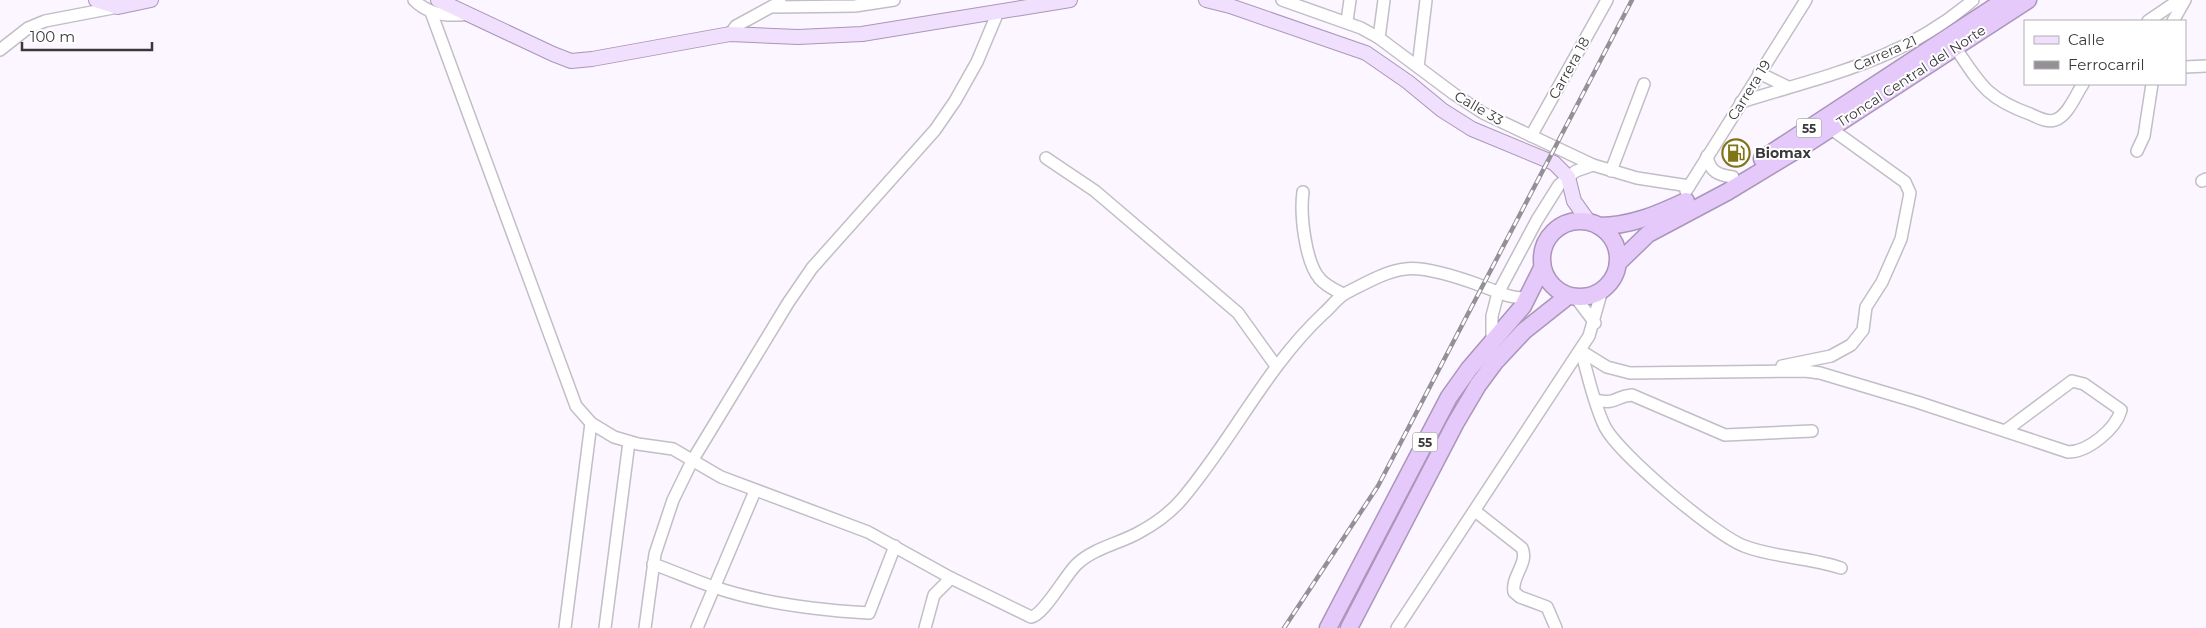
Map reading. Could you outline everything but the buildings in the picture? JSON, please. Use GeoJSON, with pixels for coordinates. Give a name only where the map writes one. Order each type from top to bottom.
{"type":"FeatureCollection","features":[{"type":"Feature","properties":{"kind":"highway","name":"Troncal Central del Norte"},"geometry":{"type":"LineString","coordinates":[[1594,224],[1631,223],[1677,205],[1733,177],[2005,0]]}},
{"type":"Feature","properties":{"kind":"highway","name":"Troncal Central del Norte"},"geometry":{"type":"LineString","coordinates":[[1618,263],[1648,234],[1727,192],[2028,0]]}},
{"type":"Feature","properties":{"kind":"highway","name":"55"},"geometry":{"type":"LineString","coordinates":[[1328,628],[1440,414],[1460,381],[1492,341],[1514,318],[1529,297],[1542,268],[1544,245],[1559,227],[1573,221],[1594,224]]}},
{"type":"Feature","properties":{"kind":"highway"},"geometry":{"type":"LineString","coordinates":[[1594,224],[1612,239],[1617,250],[1618,263]]}},
{"type":"Feature","properties":{"kind":"highway","name":"55"},"geometry":{"type":"LineString","coordinates":[[1349,628],[1455,424],[1478,385],[1517,337],[1544,313],[1572,297],[1590,296],[1602,290],[1613,278],[1618,263]]}},
{"type":"Feature","properties":{"kind":"highway"},"geometry":{"type":"LineString","coordinates":[[1542,268],[1551,286],[1572,297]]}},
{"type":"Feature","properties":{"kind":"main road"},"geometry":{"type":"LineString","coordinates":[[96,0],[118,7],[151,0]]}},
{"type":"Feature","properties":{"kind":"main road"},"geometry":{"type":"LineString","coordinates":[[435,6],[468,14],[553,54],[571,60],[592,59],[730,34],[798,37],[862,34],[1070,0]]}},
{"type":"Feature","properties":{"kind":"main road"},"geometry":{"type":"LineString","coordinates":[[1206,0],[1230,6],[1366,53],[1408,82],[1442,110],[1472,129],[1548,160],[1568,177],[1574,201],[1594,224]]}},
{"type":"Feature","properties":{"kind":"street"},"geometry":{"type":"LineString","coordinates":[[414,0],[435,6],[576,406],[591,423],[614,437],[628,442],[673,450],[720,477],[868,532],[951,578],[1031,616],[1038,615],[1063,579],[1078,563],[1089,555],[1138,533],[1172,510],[1236,428],[1276,366],[1312,324],[1343,294],[1392,272],[1416,268],[1472,283],[1513,298],[1529,297]]}},
{"type":"Feature","properties":{"kind":"street"},"geometry":{"type":"LineString","coordinates":[[730,34],[736,26],[778,3],[855,6],[894,0]]}},
{"type":"Feature","properties":{"kind":"street","name":"Calle 33"},"geometry":{"type":"LineString","coordinates":[[1282,0],[1347,21],[1378,38],[1483,113],[1593,165],[1663,183],[1689,186]]}},
{"type":"Feature","properties":{"kind":"street"},"geometry":{"type":"LineString","coordinates":[[1347,21],[1350,0]]}},
{"type":"Feature","properties":{"kind":"street"},"geometry":{"type":"LineString","coordinates":[[1378,38],[1384,0]]}},
{"type":"Feature","properties":{"kind":"street"},"geometry":{"type":"LineString","coordinates":[[1418,67],[1426,0]]}},
{"type":"Feature","properties":{"kind":"street","name":"Carrera 18"},"geometry":{"type":"LineString","coordinates":[[1531,136],[1607,0]]}},
{"type":"Feature","properties":{"kind":"street","name":"Carrera 19"},"geometry":{"type":"LineString","coordinates":[[1677,205],[1806,0]]}},
{"type":"Feature","properties":{"kind":"street","name":"Carrera 21"},"geometry":{"type":"LineString","coordinates":[[1741,102],[1860,66],[1894,52],[1927,34],[1973,0]]}},
{"type":"Feature","properties":{"kind":"street"},"geometry":{"type":"LineString","coordinates":[[2149,20],[2179,0]]}},
{"type":"Feature","properties":{"kind":"street"},"geometry":{"type":"LineString","coordinates":[[2174,20],[2185,0]]}},
{"type":"Feature","properties":{"kind":"street"},"geometry":{"type":"LineString","coordinates":[[0,50],[28,28],[44,21],[118,7]]}},
{"type":"Feature","properties":{"kind":"street"},"geometry":{"type":"LineString","coordinates":[[645,628],[653,564],[673,500],[692,461],[788,303],[812,268],[929,137],[950,108],[977,62],[998,12]]}},
{"type":"Feature","properties":{"kind":"street"},"geometry":{"type":"LineString","coordinates":[[1955,47],[1986,90],[2010,107],[2046,120],[2054,121],[2061,117],[2081,85]]}},
{"type":"Feature","properties":{"kind":"street"},"geometry":{"type":"LineString","coordinates":[[2186,68],[2206,66]]}},
{"type":"Feature","properties":{"kind":"street"},"geometry":{"type":"LineString","coordinates":[[1759,72],[1788,87]]}},
{"type":"Feature","properties":{"kind":"street"},"geometry":{"type":"LineString","coordinates":[[1611,171],[1644,84]]}},
{"type":"Feature","properties":{"kind":"street"},"geometry":{"type":"LineString","coordinates":[[2137,151],[2144,136],[2152,85]]}},
{"type":"Feature","properties":{"kind":"street"},"geometry":{"type":"LineString","coordinates":[[1752,373],[1831,356],[1851,345],[1863,330],[1866,307],[1882,282],[1901,240],[1908,209],[1908,186],[1900,176],[1830,128]]}},
{"type":"Feature","properties":{"kind":"street"},"geometry":{"type":"LineString","coordinates":[[1707,156],[1713,171],[1719,175],[1733,177]]}},
{"type":"Feature","properties":{"kind":"street"},"geometry":{"type":"LineString","coordinates":[[1046,158],[1096,191],[1238,313],[1276,366]]}},
{"type":"Feature","properties":{"kind":"street"},"geometry":{"type":"LineString","coordinates":[[1492,341],[1492,316],[1498,293],[1536,220],[1559,185],[1576,171],[1593,165]]}},
{"type":"Feature","properties":{"kind":"street"},"geometry":{"type":"LineString","coordinates":[[1303,192],[1301,204],[1303,226],[1312,262],[1320,279],[1343,294]]}},
{"type":"Feature","properties":{"kind":"street"},"geometry":{"type":"LineString","coordinates":[[1398,628],[1581,351],[1595,323],[1602,290]]}},
{"type":"Feature","properties":{"kind":"street"},"geometry":{"type":"LineString","coordinates":[[1572,297],[1595,323]]}},
{"type":"Feature","properties":{"kind":"street"},"geometry":{"type":"LineString","coordinates":[[1581,351],[1607,367],[1630,373],[1820,373],[1917,402],[2061,451],[2075,452],[2098,439],[2112,425],[2120,410],[2084,384],[2072,381],[2005,431]]}},
{"type":"Feature","properties":{"kind":"street"},"geometry":{"type":"LineString","coordinates":[[1581,351],[1606,429],[1616,442],[1654,479],[1725,536],[1742,546],[1818,560],[1840,568]]}},
{"type":"Feature","properties":{"kind":"street"},"geometry":{"type":"LineString","coordinates":[[1596,400],[1611,402],[1623,396],[1632,395],[1726,435],[1812,431]]}},
{"type":"Feature","properties":{"kind":"street"},"geometry":{"type":"LineString","coordinates":[[564,628],[591,423]]}},
{"type":"Feature","properties":{"kind":"street"},"geometry":{"type":"LineString","coordinates":[[605,628],[628,442]]}},
{"type":"Feature","properties":{"kind":"street"},"geometry":{"type":"LineString","coordinates":[[698,628],[755,491]]}},
{"type":"Feature","properties":{"kind":"street"},"geometry":{"type":"LineString","coordinates":[[1475,511],[1522,548],[1524,556],[1514,584],[1514,592],[1520,597],[1548,607],[1556,628]]}},
{"type":"Feature","properties":{"kind":"street"},"geometry":{"type":"LineString","coordinates":[[653,564],[715,587],[791,605],[869,613],[895,546]]}},
{"type":"Feature","properties":{"kind":"street"},"geometry":{"type":"LineString","coordinates":[[926,628],[934,594],[951,578]]}},
{"type":"Feature","properties":{"kind":"railway"},"geometry":{"type":"LineString","coordinates":[[1284,628],[1378,486],[1632,0]]}},
{"type":"Feature","properties":{"kind":"place","name":"Biomax"},"geometry":{"type":"Point","coordinates":[1736,153]}}]}
